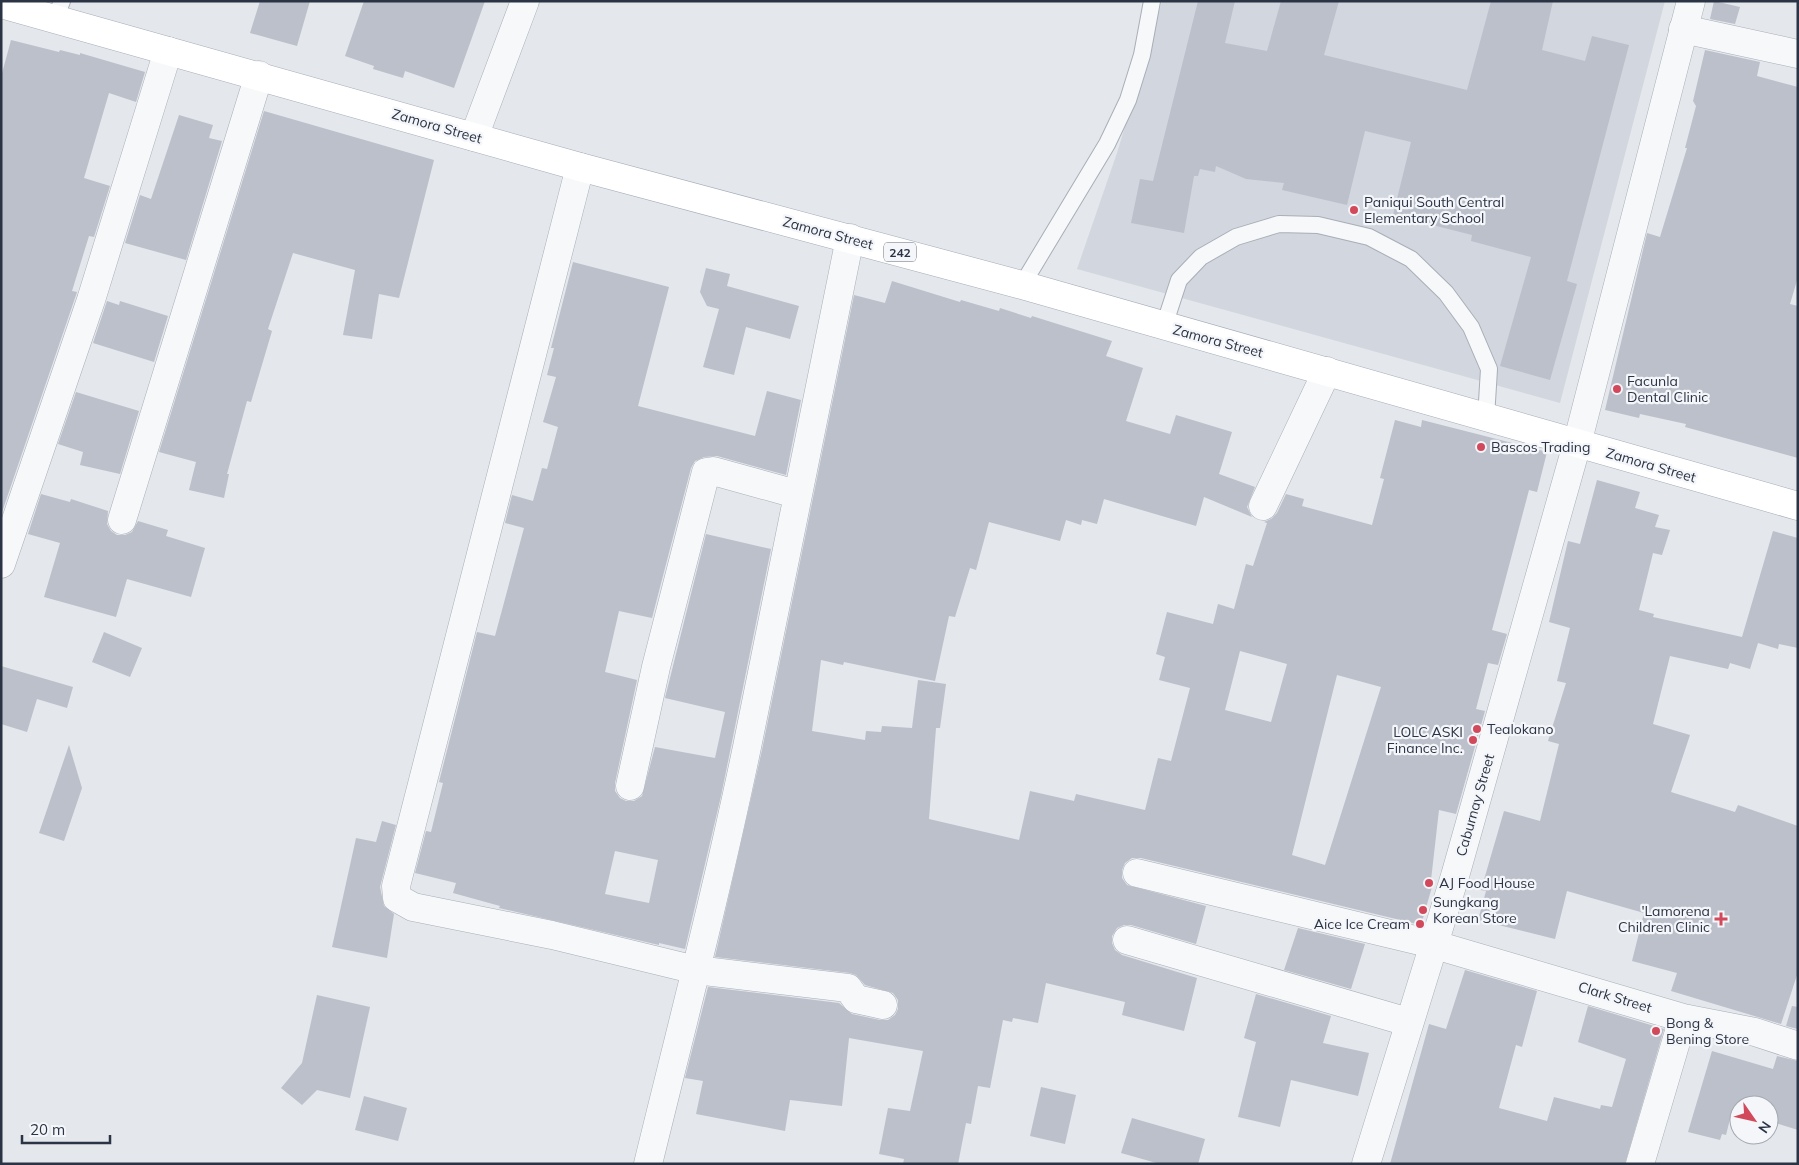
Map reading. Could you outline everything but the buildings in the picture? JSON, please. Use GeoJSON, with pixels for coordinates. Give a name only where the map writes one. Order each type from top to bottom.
{"type":"FeatureCollection","features":[{"type":"Feature","properties":{"kind":"main road","name":"Zamora Street"},"geometry":{"type":"LineString","coordinates":[[1,4],[58,10],[168,51],[259,75],[580,167],[1022,285],[1798,506]]}},
{"type":"Feature","properties":{"kind":"street"},"geometry":{"type":"LineString","coordinates":[[474,137],[525,1]]}},
{"type":"Feature","properties":{"kind":"street","name":"Caburnay Street"},"geometry":{"type":"LineString","coordinates":[[1366,1164],[1432,944],[1455,876],[1577,444],[1691,1]]}},
{"type":"Feature","properties":{"kind":"street"},"geometry":{"type":"LineString","coordinates":[[1683,29],[1798,54]]}},
{"type":"Feature","properties":{"kind":"street"},"geometry":{"type":"LineString","coordinates":[[1,564],[91,300],[168,51]]}},
{"type":"Feature","properties":{"kind":"street"},"geometry":{"type":"LineString","coordinates":[[122,520],[259,75]]}},
{"type":"Feature","properties":{"kind":"street"},"geometry":{"type":"LineString","coordinates":[[580,167],[396,886],[397,898],[413,908],[552,935],[696,970],[848,988],[856,999],[883,1005]]}},
{"type":"Feature","properties":{"kind":"street"},"geometry":{"type":"LineString","coordinates":[[648,1164],[696,970],[747,748],[796,494],[850,238]]}},
{"type":"Feature","properties":{"kind":"street"},"geometry":{"type":"LineString","coordinates":[[1263,506],[1327,372]]}},
{"type":"Feature","properties":{"kind":"street"},"geometry":{"type":"LineString","coordinates":[[630,786],[656,668],[706,472],[713,471],[796,494]]}},
{"type":"Feature","properties":{"kind":"street","name":"Clark Street"},"geometry":{"type":"LineString","coordinates":[[1137,873],[1432,944],[1683,1018],[1755,1032],[1798,1046]]}},
{"type":"Feature","properties":{"kind":"street"},"geometry":{"type":"LineString","coordinates":[[1127,940],[1408,1022]]}},
{"type":"Feature","properties":{"kind":"street"},"geometry":{"type":"LineString","coordinates":[[1640,1164],[1683,1018]]}},
{"type":"Feature","properties":{"kind":"lane"},"geometry":{"type":"LineString","coordinates":[[1022,285],[1107,144],[1128,100],[1142,56],[1152,1]]}},
{"type":"Feature","properties":{"kind":"lane"},"geometry":{"type":"LineString","coordinates":[[1164,326],[1179,280],[1201,257],[1236,237],[1279,224],[1318,225],[1369,237],[1411,259],[1446,294],[1471,327],[1489,369],[1486,418]]}},
{"type":"Feature","properties":{"kind":"shaded area","name":"Paniqui South Central Elementary School"},"geometry":{"type":"Polygon","coordinates":[[[1162,1],[1665,1],[1560,403],[1077,269],[1118,150],[1162,1]]]}},
{"type":"Feature","properties":{"kind":"place","name":"Paniqui South Central Elementary School"},"geometry":{"type":"Point","coordinates":[1354,210]}},
{"type":"Feature","properties":{"kind":"place","name":"Facunla Dental Clinic"},"geometry":{"type":"Point","coordinates":[1617,389]}},
{"type":"Feature","properties":{"kind":"place","name":"Bascos Trading"},"geometry":{"type":"Point","coordinates":[1481,447]}},
{"type":"Feature","properties":{"kind":"place","name":"Tealokano"},"geometry":{"type":"Point","coordinates":[1477,729]}},
{"type":"Feature","properties":{"kind":"place","name":"LOLC ASKI Finance Inc."},"geometry":{"type":"Point","coordinates":[1473,740]}},
{"type":"Feature","properties":{"kind":"place","name":"AJ Food House"},"geometry":{"type":"Point","coordinates":[1429,883]}},
{"type":"Feature","properties":{"kind":"place","name":"Sungkang Korean Store"},"geometry":{"type":"Point","coordinates":[1423,910]}},
{"type":"Feature","properties":{"kind":"place","name":"'Lamorena Children Clinic"},"geometry":{"type":"Point","coordinates":[1721,919]}},
{"type":"Feature","properties":{"kind":"place","name":"Aice Ice Cream"},"geometry":{"type":"Point","coordinates":[1420,924]}},
{"type":"Feature","properties":{"kind":"place","name":"Bong & Bening Store"},"geometry":{"type":"Point","coordinates":[1656,1031]}}]}
